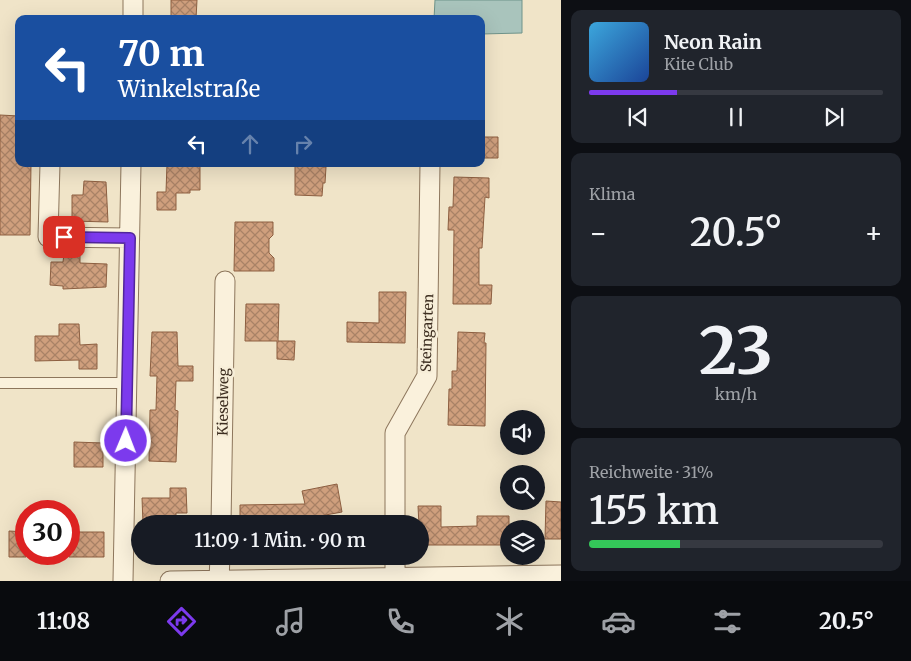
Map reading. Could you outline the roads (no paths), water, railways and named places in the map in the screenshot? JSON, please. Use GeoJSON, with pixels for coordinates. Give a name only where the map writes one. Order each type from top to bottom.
{"type":"FeatureCollection","features":[{"type":"Feature","properties":{"kind":"street"},"geometry":{"type":"LineString","coordinates":[[133,0],[133,15]]}},
{"type":"Feature","properties":{"kind":"street"},"geometry":{"type":"LineString","coordinates":[[50,167],[48,237],[130,238]]}},
{"type":"Feature","properties":{"kind":"street"},"geometry":{"type":"LineString","coordinates":[[123,581],[131,167]]}},
{"type":"Feature","properties":{"kind":"street","name":"Steingarten"},"geometry":{"type":"LineString","coordinates":[[395,515],[395,433],[427,376],[430,167]]}},
{"type":"Feature","properties":{"kind":"street","name":"Kieselweg"},"geometry":{"type":"LineString","coordinates":[[221,515],[225,281]]}},
{"type":"Feature","properties":{"kind":"street"},"geometry":{"type":"LineString","coordinates":[[220,565],[220,580]]}},
{"type":"Feature","properties":{"kind":"street"},"geometry":{"type":"LineString","coordinates":[[386,579],[391,565]]}},
{"type":"Feature","properties":{"kind":"street"},"geometry":{"type":"LineString","coordinates":[[170,581],[561,575]]}},
{"type":"Feature","properties":{"kind":"lane"},"geometry":{"type":"LineString","coordinates":[[0,383],[127,383]]}},
{"type":"Feature","properties":{"kind":"water"},"geometry":{"type":"Polygon","coordinates":[[[435,0],[522,0],[522,33],[485,34],[485,15],[434,15],[435,0]]]}}]}
